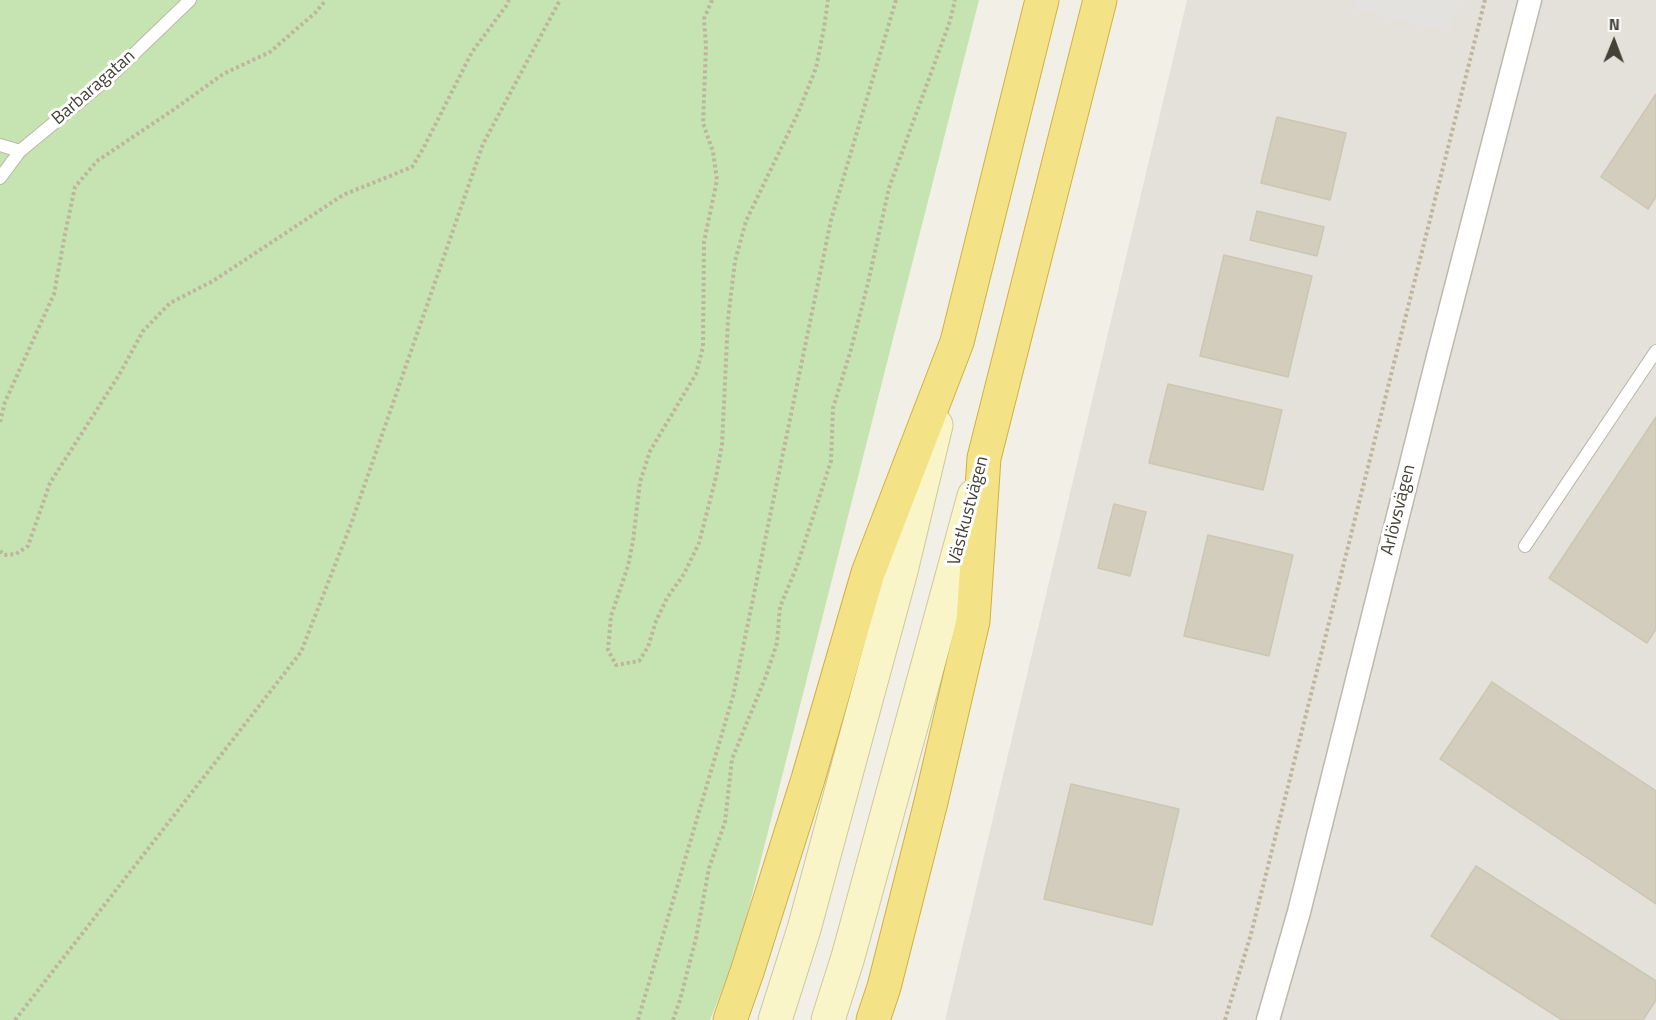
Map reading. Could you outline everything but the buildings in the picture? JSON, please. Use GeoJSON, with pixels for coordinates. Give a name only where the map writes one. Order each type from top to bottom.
{"type":"FeatureCollection","features":[{"type":"Feature","properties":{"kind":"highway"},"geometry":{"type":"LineString","coordinates":[[730,1020],[808,779],[868,573],[957,342],[1042,0]]}},
{"type":"Feature","properties":{"kind":"highway","name":"Västkustvägen"},"geometry":{"type":"LineString","coordinates":[[984,458],[1100,0]]}},
{"type":"Feature","properties":{"kind":"highway"},"geometry":{"type":"LineString","coordinates":[[873,1020],[884,987],[931,802],[973,621],[984,458]]}},
{"type":"Feature","properties":{"kind":"main road"},"geometry":{"type":"LineString","coordinates":[[775,1020],[804,929],[895,594],[957,342]]}},
{"type":"Feature","properties":{"kind":"main road","name":"Västkustvägen"},"geometry":{"type":"LineString","coordinates":[[828,1020],[848,957],[984,458]]}},
{"type":"Feature","properties":{"kind":"street","name":"Arlövsvägen"},"geometry":{"type":"LineString","coordinates":[[1268,1020],[1302,900],[1530,0]]}},
{"type":"Feature","properties":{"kind":"lane","name":"Barbaragatan"},"geometry":{"type":"LineString","coordinates":[[0,178],[20,151],[112,75],[190,0]]}},
{"type":"Feature","properties":{"kind":"lane"},"geometry":{"type":"LineString","coordinates":[[0,144],[20,151]]}},
{"type":"Feature","properties":{"kind":"lane"},"geometry":{"type":"LineString","coordinates":[[1525,546],[1656,351]]}},
{"type":"Feature","properties":{"kind":"path"},"geometry":{"type":"LineString","coordinates":[[0,422],[5,402],[54,294],[75,187],[97,161],[223,74],[270,52],[326,0]]}},
{"type":"Feature","properties":{"kind":"path"},"geometry":{"type":"LineString","coordinates":[[0,551],[4,555],[16,554],[28,546],[50,483],[119,375],[143,331],[170,303],[213,281],[343,195],[412,167],[472,52],[509,0]]}},
{"type":"Feature","properties":{"kind":"path"},"geometry":{"type":"LineString","coordinates":[[15,1020],[301,652],[351,524],[483,144],[560,0]]}},
{"type":"Feature","properties":{"kind":"path"},"geometry":{"type":"LineString","coordinates":[[712,0],[704,19],[706,46],[703,123],[713,152],[717,180],[704,242],[704,347],[696,374],[650,452],[640,482],[628,566],[610,616],[608,650],[616,665],[639,661],[648,647],[656,621],[667,598],[684,574],[699,543],[722,445],[728,319],[735,261],[746,221],[798,113],[816,68],[828,0]]}},
{"type":"Feature","properties":{"kind":"path"},"geometry":{"type":"LineString","coordinates":[[638,1020],[732,696],[831,220],[896,0]]}},
{"type":"Feature","properties":{"kind":"path"},"geometry":{"type":"LineString","coordinates":[[673,1020],[696,938],[709,868],[725,822],[732,759],[777,643],[780,607],[797,566],[831,461],[833,408],[850,353],[890,188],[950,21],[955,0]]}},
{"type":"Feature","properties":{"kind":"path"},"geometry":{"type":"LineString","coordinates":[[1225,1020],[1254,922],[1485,0]]}},
{"type":"Feature","properties":{"kind":"shaded area"},"geometry":{"type":"Polygon","coordinates":[[[1187,0],[1656,0],[1656,1020],[945,1020],[1187,0]]]}},
{"type":"Feature","properties":{"kind":"shaded area"},"geometry":{"type":"Polygon","coordinates":[[[1356,0],[1458,0],[1450,33],[1354,9],[1356,0]]]}},
{"type":"Feature","properties":{"kind":"green space"},"geometry":{"type":"Polygon","coordinates":[[[0,0],[979,0],[738,950],[710,1020],[0,1020],[0,0]]]}}]}
